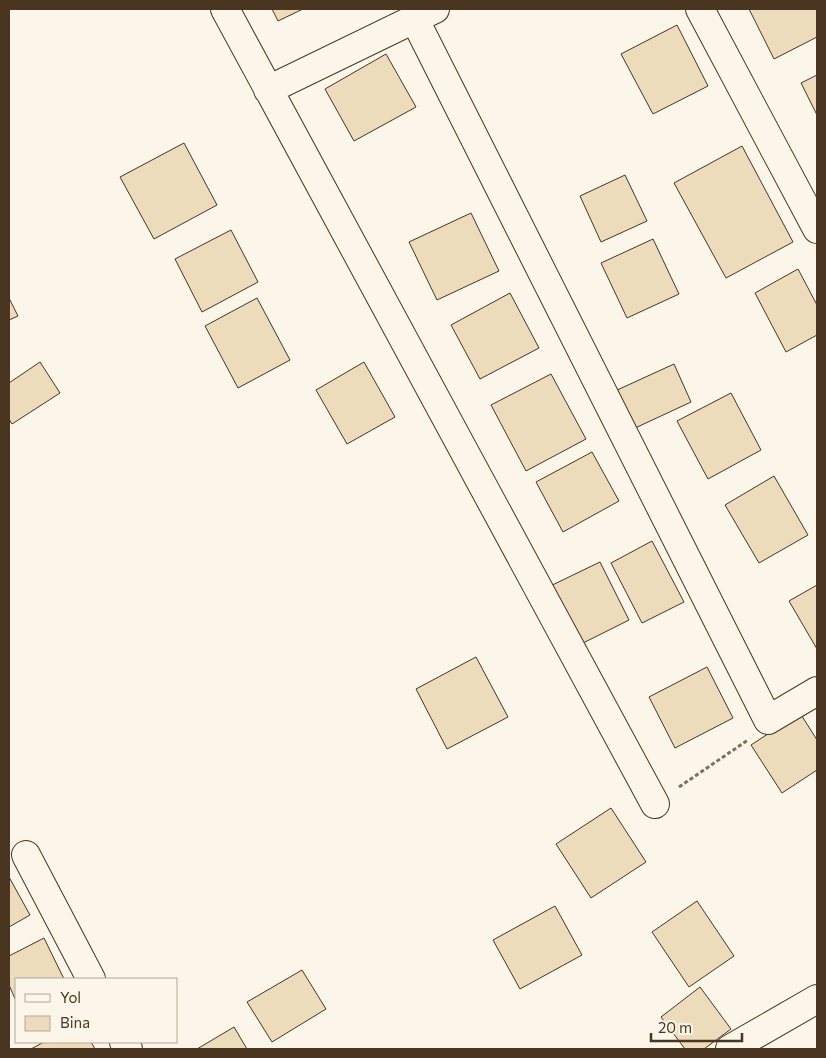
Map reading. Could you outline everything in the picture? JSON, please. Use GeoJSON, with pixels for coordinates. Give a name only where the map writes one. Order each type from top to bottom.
{"type":"FeatureCollection","features":[{"type":"Feature","properties":{"kind":"street"},"geometry":{"type":"LineString","coordinates":[[225,9],[655,804]]}},
{"type":"Feature","properties":{"kind":"street"},"geometry":{"type":"LineString","coordinates":[[700,9],[817,229]]}},
{"type":"Feature","properties":{"kind":"street"},"geometry":{"type":"LineString","coordinates":[[268,90],[425,13],[768,720],[817,691]]}},
{"type":"Feature","properties":{"kind":"street"},"geometry":{"type":"LineString","coordinates":[[26,855],[90,978]]}},
{"type":"Feature","properties":{"kind":"street"},"geometry":{"type":"LineString","coordinates":[[730,1049],[817,999]]}},
{"type":"Feature","properties":{"kind":"path"},"geometry":{"type":"LineString","coordinates":[[655,804],[752,738],[768,720]]}},
{"type":"Feature","properties":{"kind":"building"},"geometry":{"type":"Polygon","coordinates":[[[272,9],[303,9],[278,21],[272,9]]]}},
{"type":"Feature","properties":{"kind":"building"},"geometry":{"type":"Polygon","coordinates":[[[749,9],[817,9],[817,37],[774,59],[749,9]]]}},
{"type":"Feature","properties":{"kind":"building"},"geometry":{"type":"Polygon","coordinates":[[[677,25],[708,86],[653,114],[621,54],[677,25]]]}},
{"type":"Feature","properties":{"kind":"building"},"geometry":{"type":"Polygon","coordinates":[[[386,54],[416,107],[354,141],[325,89],[386,54]]]}},
{"type":"Feature","properties":{"kind":"building"},"geometry":{"type":"Polygon","coordinates":[[[817,75],[817,115],[801,83],[817,75]]]}},
{"type":"Feature","properties":{"kind":"building"},"geometry":{"type":"Polygon","coordinates":[[[184,143],[217,205],[154,239],[120,177],[184,143]]]}},
{"type":"Feature","properties":{"kind":"building"},"geometry":{"type":"Polygon","coordinates":[[[742,146],[793,242],[726,278],[674,183],[742,146]]]}},
{"type":"Feature","properties":{"kind":"building"},"geometry":{"type":"Polygon","coordinates":[[[625,175],[647,221],[601,242],[580,196],[625,175]]]}},
{"type":"Feature","properties":{"kind":"building"},"geometry":{"type":"Polygon","coordinates":[[[471,213],[499,271],[437,300],[409,242],[471,213]]]}},
{"type":"Feature","properties":{"kind":"building"},"geometry":{"type":"Polygon","coordinates":[[[231,230],[258,282],[202,312],[175,259],[231,230]]]}},
{"type":"Feature","properties":{"kind":"building"},"geometry":{"type":"Polygon","coordinates":[[[653,239],[679,294],[627,318],[601,263],[653,239]]]}},
{"type":"Feature","properties":{"kind":"building"},"geometry":{"type":"Polygon","coordinates":[[[798,269],[817,305],[817,335],[786,352],[755,293],[798,269]]]}},
{"type":"Feature","properties":{"kind":"building"},"geometry":{"type":"Polygon","coordinates":[[[510,293],[539,348],[480,379],[451,325],[510,293]]]}},
{"type":"Feature","properties":{"kind":"building"},"geometry":{"type":"Polygon","coordinates":[[[9,298],[18,316],[9,320],[9,298]]]}},
{"type":"Feature","properties":{"kind":"building"},"geometry":{"type":"Polygon","coordinates":[[[257,298],[290,360],[238,388],[205,326],[257,298]]]}},
{"type":"Feature","properties":{"kind":"building"},"geometry":{"type":"Polygon","coordinates":[[[40,362],[60,393],[12,424],[9,419],[9,383],[40,362]]]}},
{"type":"Feature","properties":{"kind":"building"},"geometry":{"type":"Polygon","coordinates":[[[364,362],[395,417],[347,444],[316,390],[364,362]]]}},
{"type":"Feature","properties":{"kind":"building"},"geometry":{"type":"Polygon","coordinates":[[[674,364],[691,402],[633,429],[615,391],[674,364]]]}},
{"type":"Feature","properties":{"kind":"building"},"geometry":{"type":"Polygon","coordinates":[[[551,374],[586,439],[526,471],[491,405],[551,374]]]}},
{"type":"Feature","properties":{"kind":"building"},"geometry":{"type":"Polygon","coordinates":[[[731,393],[761,450],[708,479],[677,421],[731,393]]]}},
{"type":"Feature","properties":{"kind":"building"},"geometry":{"type":"Polygon","coordinates":[[[592,452],[619,501],[563,532],[536,482],[592,452]]]}},
{"type":"Feature","properties":{"kind":"building"},"geometry":{"type":"Polygon","coordinates":[[[774,476],[808,535],[759,563],[725,505],[774,476]]]}},
{"type":"Feature","properties":{"kind":"building"},"geometry":{"type":"Polygon","coordinates":[[[652,541],[684,602],[642,623],[611,563],[652,541]]]}},
{"type":"Feature","properties":{"kind":"building"},"geometry":{"type":"Polygon","coordinates":[[[600,562],[629,620],[571,649],[542,590],[600,562]]]}},
{"type":"Feature","properties":{"kind":"building"},"geometry":{"type":"Polygon","coordinates":[[[817,585],[817,649],[789,601],[817,585]]]}},
{"type":"Feature","properties":{"kind":"building"},"geometry":{"type":"Polygon","coordinates":[[[476,657],[508,717],[447,749],[416,689],[476,657]]]}},
{"type":"Feature","properties":{"kind":"building"},"geometry":{"type":"Polygon","coordinates":[[[707,667],[733,718],[675,748],[649,697],[707,667]]]}},
{"type":"Feature","properties":{"kind":"building"},"geometry":{"type":"Polygon","coordinates":[[[800,713],[817,740],[817,770],[782,793],[751,745],[800,713]]]}},
{"type":"Feature","properties":{"kind":"building"},"geometry":{"type":"Polygon","coordinates":[[[611,808],[646,862],[591,898],[556,844],[611,808]]]}},
{"type":"Feature","properties":{"kind":"building"},"geometry":{"type":"Polygon","coordinates":[[[9,877],[30,915],[9,927],[9,877]]]}},
{"type":"Feature","properties":{"kind":"building"},"geometry":{"type":"Polygon","coordinates":[[[697,901],[734,956],[689,987],[652,932],[697,901]]]}},
{"type":"Feature","properties":{"kind":"building"},"geometry":{"type":"Polygon","coordinates":[[[555,906],[582,955],[520,989],[493,940],[555,906]]]}},
{"type":"Feature","properties":{"kind":"building"},"geometry":{"type":"Polygon","coordinates":[[[44,938],[64,978],[15,978],[15,999],[9,985],[9,956],[44,938]]]}},
{"type":"Feature","properties":{"kind":"building"},"geometry":{"type":"Polygon","coordinates":[[[302,970],[326,1009],[272,1042],[247,1002],[302,970]]]}},
{"type":"Feature","properties":{"kind":"building"},"geometry":{"type":"Polygon","coordinates":[[[700,987],[731,1029],[704,1049],[685,1049],[661,1017],[700,987]]]}},
{"type":"Feature","properties":{"kind":"building"},"geometry":{"type":"Polygon","coordinates":[[[234,1027],[247,1049],[197,1049],[234,1027]]]}},
{"type":"Feature","properties":{"kind":"building"},"geometry":{"type":"Polygon","coordinates":[[[42,1043],[92,1043],[95,1049],[31,1049],[42,1043]]]}}]}
